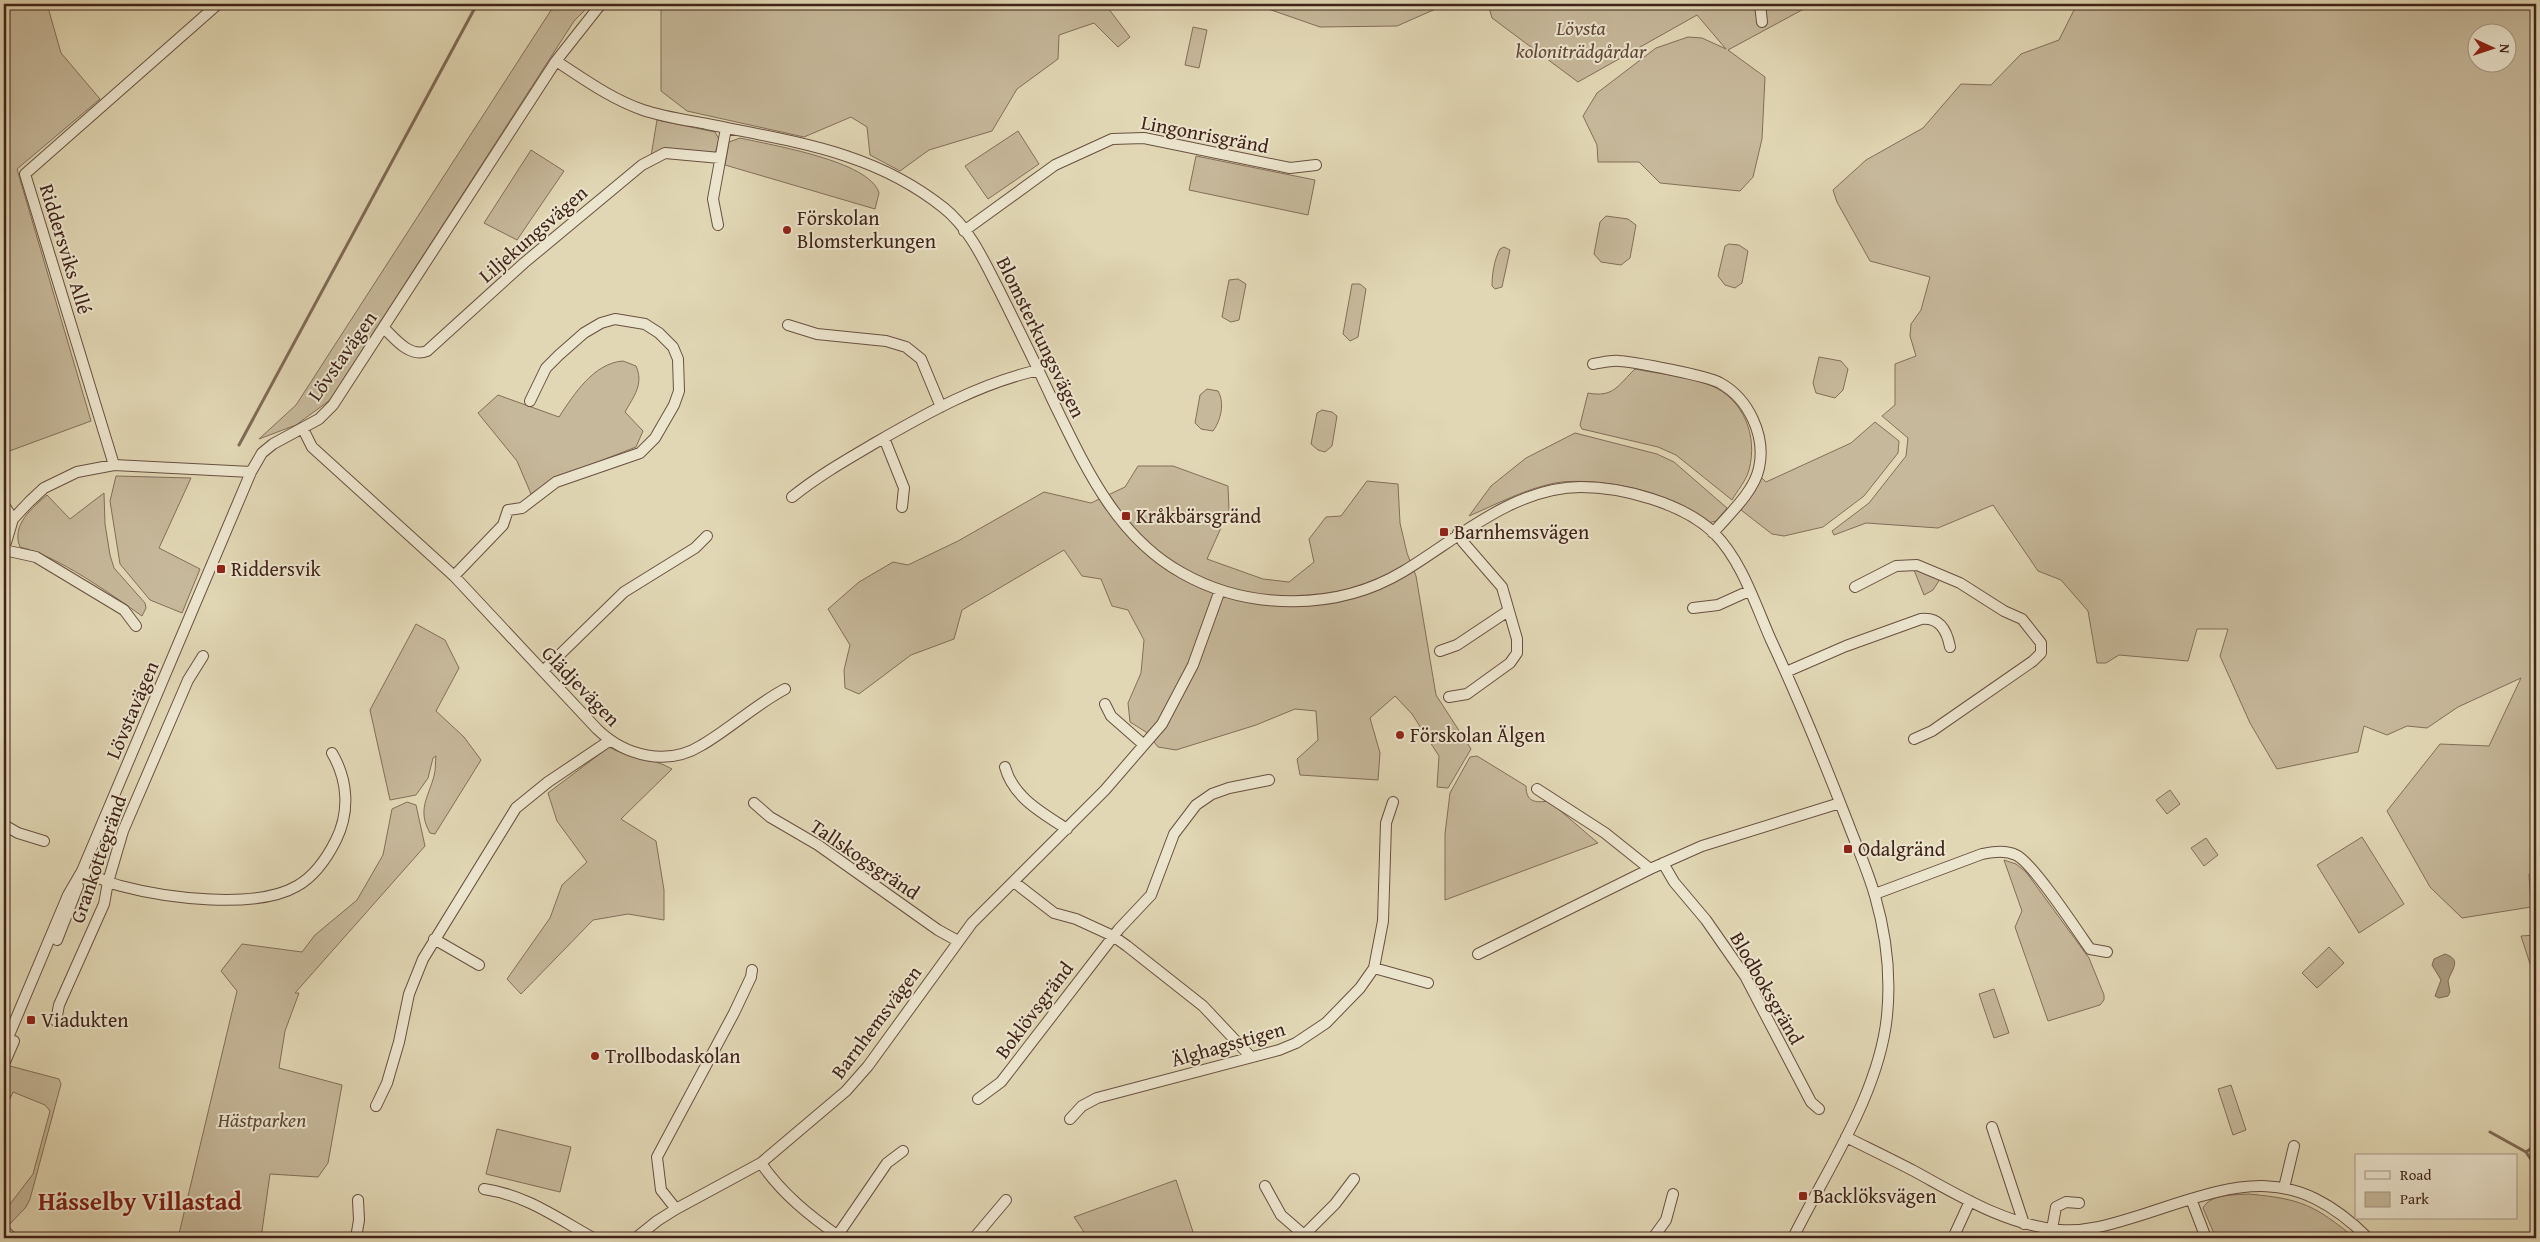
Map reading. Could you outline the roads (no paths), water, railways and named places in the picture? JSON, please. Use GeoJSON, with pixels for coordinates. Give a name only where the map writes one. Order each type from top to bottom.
{"type":"FeatureCollection","features":[{"type":"Feature","properties":{"kind":"street","name":"Riddersviks Allé"},"geometry":{"type":"LineString","coordinates":[[114,465],[25,174],[218,4]]}},
{"type":"Feature","properties":{"kind":"street","name":"Lövstavägen"},"geometry":{"type":"LineString","coordinates":[[4,1064],[74,899],[82,871],[250,472],[262,453],[273,444],[319,419],[333,405],[556,62],[601,4]]}},
{"type":"Feature","properties":{"kind":"street"},"geometry":{"type":"LineString","coordinates":[[1760,4],[1762,22]]}},
{"type":"Feature","properties":{"kind":"street","name":"Blomsterkungsvägen"},"geometry":{"type":"LineString","coordinates":[[556,62],[610,95],[637,108],[817,147],[872,164],[914,187],[949,211],[978,248],[1100,495],[1140,540],[1160,558],[1180,572],[1220,590],[1272,600],[1300,601],[1353,594],[1378,585],[1403,572],[1458,533],[1514,503],[1554,490],[1578,487],[1622,491],[1664,504],[1693,518],[1714,533],[1733,559],[1786,672],[1875,894],[1885,945],[1888,978],[1888,1012],[1884,1038],[1875,1072],[1846,1137],[1793,1238]]}},
{"type":"Feature","properties":{"kind":"street"},"geometry":{"type":"LineString","coordinates":[[718,225],[713,199],[726,128]]}},
{"type":"Feature","properties":{"kind":"street","name":"Lingonrisgränd"},"geometry":{"type":"LineString","coordinates":[[964,231],[1055,165],[1112,139],[1144,138],[1290,168],[1316,165]]}},
{"type":"Feature","properties":{"kind":"street","name":"Liljekungsvägen"},"geometry":{"type":"LineString","coordinates":[[384,328],[412,352],[420,354],[427,351],[524,263],[642,165],[664,154],[720,158]]}},
{"type":"Feature","properties":{"kind":"street"},"geometry":{"type":"LineString","coordinates":[[454,576],[503,525],[508,510],[522,508],[556,482],[640,453],[655,438],[674,405],[679,391],[678,359],[673,347],[645,324],[614,319],[601,323],[584,333],[559,355],[546,368],[530,401]]}},
{"type":"Feature","properties":{"kind":"street"},"geometry":{"type":"LineString","coordinates":[[788,325],[817,334],[886,341],[906,347],[921,359],[941,406]]}},
{"type":"Feature","properties":{"kind":"street"},"geometry":{"type":"LineString","coordinates":[[1593,364],[1619,361],[1720,382],[1749,411],[1758,429],[1761,450],[1759,469],[1735,508],[1714,533]]}},
{"type":"Feature","properties":{"kind":"street"},"geometry":{"type":"LineString","coordinates":[[792,497],[815,478],[941,406],[982,388],[1039,370]]}},
{"type":"Feature","properties":{"kind":"street","name":"Glädjevägen"},"geometry":{"type":"LineString","coordinates":[[303,429],[312,447],[454,576],[609,741],[630,753],[645,756],[680,754],[701,746],[762,702],[785,689]]}},
{"type":"Feature","properties":{"kind":"street"},"geometry":{"type":"LineString","coordinates":[[884,438],[904,488],[902,507]]}},
{"type":"Feature","properties":{"kind":"street"},"geometry":{"type":"LineString","coordinates":[[136,626],[124,610],[36,557],[4,549],[13,519],[44,488],[58,479],[77,472],[114,465],[250,472]]}},
{"type":"Feature","properties":{"kind":"street"},"geometry":{"type":"LineString","coordinates":[[4,505],[13,519]]}},
{"type":"Feature","properties":{"kind":"street"},"geometry":{"type":"LineString","coordinates":[[1449,697],[1467,694],[1515,658],[1516,639],[1502,587],[1463,542],[1458,533]]}},
{"type":"Feature","properties":{"kind":"street"},"geometry":{"type":"LineString","coordinates":[[543,671],[624,592],[695,548],[707,536]]}},
{"type":"Feature","properties":{"kind":"street"},"geometry":{"type":"LineString","coordinates":[[1855,587],[1900,564],[1917,564],[1960,583],[2004,611],[2022,619],[2041,643],[2041,653],[2033,661],[1932,731],[1914,739]]}},
{"type":"Feature","properties":{"kind":"street","name":"Barnhemsvägen"},"geometry":{"type":"LineString","coordinates":[[636,1238],[676,1209],[761,1163],[837,1100],[877,1054],[972,923],[1067,829],[1162,724],[1183,688],[1208,629],[1220,590]]}},
{"type":"Feature","properties":{"kind":"street"},"geometry":{"type":"LineString","coordinates":[[1693,608],[1718,605],[1749,591]]}},
{"type":"Feature","properties":{"kind":"street"},"geometry":{"type":"LineString","coordinates":[[1440,651],[1456,645],[1508,611]]}},
{"type":"Feature","properties":{"kind":"street"},"geometry":{"type":"LineString","coordinates":[[1786,672],[1846,646],[1921,619],[1931,619],[1938,623],[1947,633],[1950,647]]}},
{"type":"Feature","properties":{"kind":"street","name":"Grankottegränd"},"geometry":{"type":"LineString","coordinates":[[56,1021],[59,1004],[104,904],[108,882],[124,831],[188,680],[204,656]]}},
{"type":"Feature","properties":{"kind":"street"},"geometry":{"type":"LineString","coordinates":[[1105,704],[1111,716],[1144,746]]}},
{"type":"Feature","properties":{"kind":"street"},"geometry":{"type":"LineString","coordinates":[[376,1106],[387,1082],[399,1042],[409,994],[423,958],[516,808],[548,782],[609,741]]}},
{"type":"Feature","properties":{"kind":"street"},"geometry":{"type":"LineString","coordinates":[[82,871],[108,882],[142,891],[227,901],[256,898],[295,887],[306,880],[325,860],[340,832],[345,817],[346,806],[342,778],[339,765],[332,753]]}},
{"type":"Feature","properties":{"kind":"street"},"geometry":{"type":"LineString","coordinates":[[1006,767],[1010,782],[1020,794],[1067,829]]}},
{"type":"Feature","properties":{"kind":"street","name":"Boklövsgränd"},"geometry":{"type":"LineString","coordinates":[[978,1099],[1001,1082],[1113,936],[1151,895],[1174,834],[1196,805],[1212,794],[1229,788],[1270,780]]}},
{"type":"Feature","properties":{"kind":"street"},"geometry":{"type":"LineString","coordinates":[[1538,789],[1606,833],[1650,869]]}},
{"type":"Feature","properties":{"kind":"street","name":"Tallskogsgränd"},"geometry":{"type":"LineString","coordinates":[[754,802],[770,817],[818,845],[938,930],[958,941]]}},
{"type":"Feature","properties":{"kind":"street","name":"Älghagsstigen"},"geometry":{"type":"LineString","coordinates":[[1070,1119],[1082,1106],[1097,1098],[1250,1056],[1279,1050],[1312,1034],[1338,1011],[1374,968],[1383,921],[1386,823],[1393,802]]}},
{"type":"Feature","properties":{"kind":"street"},"geometry":{"type":"LineString","coordinates":[[1478,954],[1650,869],[1702,846],[1840,804]]}},
{"type":"Feature","properties":{"kind":"street"},"geometry":{"type":"LineString","coordinates":[[4,825],[18,834],[44,841]]}},
{"type":"Feature","properties":{"kind":"street"},"geometry":{"type":"LineString","coordinates":[[1875,894],[1982,854],[2010,853],[2028,863],[2090,949],[2107,952]]}},
{"type":"Feature","properties":{"kind":"street","name":"Blodboksgränd"},"geometry":{"type":"LineString","coordinates":[[1663,863],[1674,882],[1706,920],[1745,976],[1811,1102],[1819,1109]]}},
{"type":"Feature","properties":{"kind":"street","name":"Lövstavägen"},"geometry":{"type":"LineString","coordinates":[[4,1047],[68,895],[82,871]]}},
{"type":"Feature","properties":{"kind":"street"},"geometry":{"type":"LineString","coordinates":[[1014,882],[1054,913],[1076,919],[1113,936],[1203,1006],[1250,1056]]}},
{"type":"Feature","properties":{"kind":"street"},"geometry":{"type":"LineString","coordinates":[[434,939],[479,965]]}},
{"type":"Feature","properties":{"kind":"street"},"geometry":{"type":"LineString","coordinates":[[1374,968],[1428,983]]}},
{"type":"Feature","properties":{"kind":"street"},"geometry":{"type":"LineString","coordinates":[[676,1209],[661,1190],[657,1158],[734,1013],[751,977],[752,970]]}},
{"type":"Feature","properties":{"kind":"street"},"geometry":{"type":"LineString","coordinates":[[1992,1127],[2024,1224]]}},
{"type":"Feature","properties":{"kind":"street"},"geometry":{"type":"LineString","coordinates":[[1846,1137],[1970,1201],[2024,1224],[2052,1229],[2092,1229],[2241,1186],[2269,1185],[2311,1196],[2330,1205],[2368,1238]]}},
{"type":"Feature","properties":{"kind":"street"},"geometry":{"type":"LineString","coordinates":[[2284,1188],[2294,1146]]}},
{"type":"Feature","properties":{"kind":"street"},"geometry":{"type":"LineString","coordinates":[[761,1163],[776,1184],[796,1204],[839,1237],[887,1163],[904,1151]]}},
{"type":"Feature","properties":{"kind":"street"},"geometry":{"type":"LineString","coordinates":[[1265,1186],[1281,1215],[1302,1236],[1335,1204],[1354,1180]]}},
{"type":"Feature","properties":{"kind":"street"},"geometry":{"type":"LineString","coordinates":[[484,1189],[504,1192],[540,1206],[593,1238]]}},
{"type":"Feature","properties":{"kind":"street"},"geometry":{"type":"LineString","coordinates":[[1653,1238],[1666,1220],[1673,1194]]}},
{"type":"Feature","properties":{"kind":"street"},"geometry":{"type":"LineString","coordinates":[[2191,1199],[2206,1238]]}},
{"type":"Feature","properties":{"kind":"street"},"geometry":{"type":"LineString","coordinates":[[356,1238],[359,1220],[358,1200]]}},
{"type":"Feature","properties":{"kind":"street"},"geometry":{"type":"LineString","coordinates":[[974,1238],[1006,1200]]}},
{"type":"Feature","properties":{"kind":"street"},"geometry":{"type":"LineString","coordinates":[[1953,1238],[1970,1201]]}},
{"type":"Feature","properties":{"kind":"street"},"geometry":{"type":"LineString","coordinates":[[2052,1229],[2056,1207],[2066,1202],[2079,1203]]}},
{"type":"Feature","properties":{"kind":"street"},"geometry":{"type":"LineString","coordinates":[[4,1230],[12,1238]]}},
{"type":"Feature","properties":{"kind":"waterway"},"geometry":{"type":"LineString","coordinates":[[239,445],[477,4]]}},
{"type":"Feature","properties":{"kind":"waterway"},"geometry":{"type":"LineString","coordinates":[[2490,1132],[2526,1152],[2536,1167]]}},
{"type":"Feature","properties":{"kind":"waterway"},"geometry":{"type":"LineString","coordinates":[[2526,1152],[2536,1145]]}},
{"type":"Feature","properties":{"kind":"place","name":"Förskolan Blomsterkungen"},"geometry":{"type":"Point","coordinates":[787,230]}},
{"type":"Feature","properties":{"kind":"place","name":"Kråkbärsgränd"},"geometry":{"type":"Point","coordinates":[1126,516]}},
{"type":"Feature","properties":{"kind":"place","name":"Barnhemsvägen"},"geometry":{"type":"Point","coordinates":[1444,532]}},
{"type":"Feature","properties":{"kind":"place","name":"Riddersvik"},"geometry":{"type":"Point","coordinates":[221,569]}},
{"type":"Feature","properties":{"kind":"place","name":"Förskolan Älgen"},"geometry":{"type":"Point","coordinates":[1400,735]}},
{"type":"Feature","properties":{"kind":"place","name":"Odalgränd"},"geometry":{"type":"Point","coordinates":[1848,849]}},
{"type":"Feature","properties":{"kind":"place","name":"Viadukten"},"geometry":{"type":"Point","coordinates":[31,1020]}},
{"type":"Feature","properties":{"kind":"place","name":"Trollbodaskolan"},"geometry":{"type":"Point","coordinates":[595,1056]}},
{"type":"Feature","properties":{"kind":"place","name":"Backlöksvägen"},"geometry":{"type":"Point","coordinates":[1803,1196]}},
{"type":"Feature","properties":{"kind":"district","name":"Hässelby Villastad"},"geometry":{"type":"Point","coordinates":[140,1201]}},
{"type":"Feature","properties":{"kind":"park label","name":"Lövsta koloniträdgårdar"},"geometry":{"type":"Point","coordinates":[1581,40]}},
{"type":"Feature","properties":{"kind":"park label","name":"Hästparken"},"geometry":{"type":"Point","coordinates":[262,1120]}}]}
